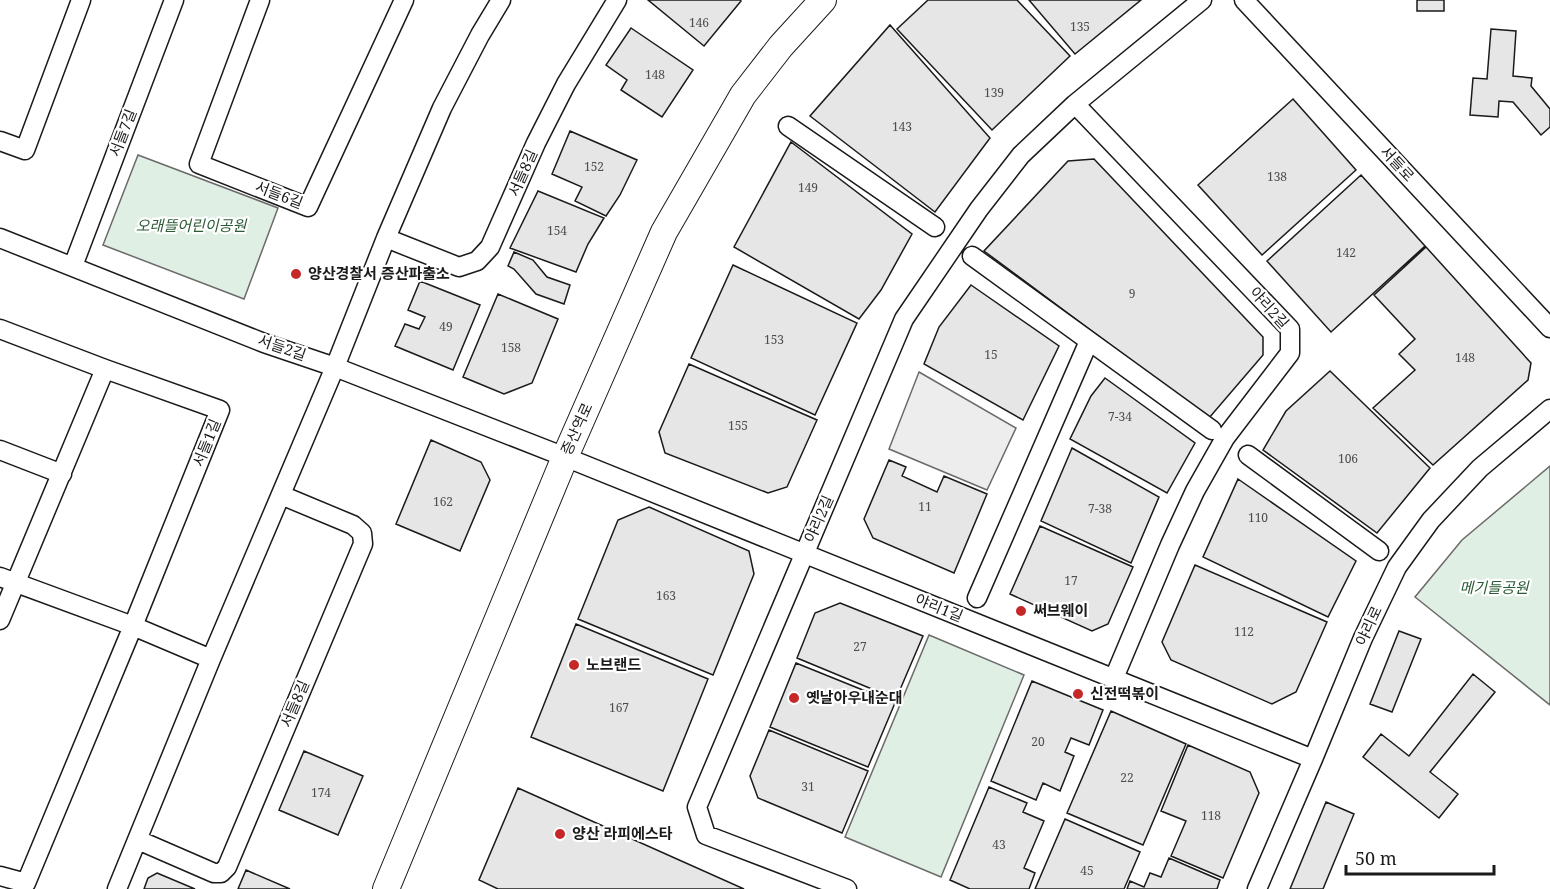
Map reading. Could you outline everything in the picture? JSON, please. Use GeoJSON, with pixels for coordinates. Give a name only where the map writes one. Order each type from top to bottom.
{"type":"FeatureCollection","features":[{"type":"Feature","properties":{"kind":"street"},"geometry":{"type":"LineString","coordinates":[[0,141],[25,150],[81,0]]}},
{"type":"Feature","properties":{"kind":"street","name":"서들7길"},"geometry":{"type":"LineString","coordinates":[[73,266],[174,0]]}},
{"type":"Feature","properties":{"kind":"street","name":"서들6길"},"geometry":{"type":"LineString","coordinates":[[260,0],[199,164],[308,207],[405,0]]}},
{"type":"Feature","properties":{"kind":"street"},"geometry":{"type":"LineString","coordinates":[[117,889],[442,108],[480,34],[501,0]]}},
{"type":"Feature","properties":{"kind":"street","name":"서들8길"},"geometry":{"type":"LineString","coordinates":[[386,238],[459,267],[477,261],[490,247],[536,144],[566,84],[617,0]]}},
{"type":"Feature","properties":{"kind":"street","name":"증산역로"},"geometry":{"type":"LineString","coordinates":[[386,889],[565,458],[664,232],[743,95],[781,46],[823,0]]}},
{"type":"Feature","properties":{"kind":"street","name":"야리2길"},"geometry":{"type":"LineString","coordinates":[[847,889],[706,835],[697,807],[904,319],[966,226],[1021,155],[1075,104],[1202,0]]}},
{"type":"Feature","properties":{"kind":"street","name":"서들로"},"geometry":{"type":"LineString","coordinates":[[1244,0],[1550,328]]}},
{"type":"Feature","properties":{"kind":"street","name":"야리2길"},"geometry":{"type":"LineString","coordinates":[[1075,104],[1290,329],[1290,353],[1225,438],[1196,491],[1170,545],[1114,678]]}},
{"type":"Feature","properties":{"kind":"street"},"geometry":{"type":"LineString","coordinates":[[788,126],[935,227]]}},
{"type":"Feature","properties":{"kind":"street","name":"서들2길"},"geometry":{"type":"LineString","coordinates":[[0,238],[264,343],[335,367],[565,458]]}},
{"type":"Feature","properties":{"kind":"street"},"geometry":{"type":"LineString","coordinates":[[972,256],[1212,430]]}},
{"type":"Feature","properties":{"kind":"street","name":"서들1길"},"geometry":{"type":"LineString","coordinates":[[0,329],[220,410],[26,883],[0,876]]}},
{"type":"Feature","properties":{"kind":"street"},"geometry":{"type":"LineString","coordinates":[[977,598],[1089,341]]}},
{"type":"Feature","properties":{"kind":"street"},"geometry":{"type":"LineString","coordinates":[[0,620],[8,580],[62,474],[105,369]]}},
{"type":"Feature","properties":{"kind":"street","name":"야리로"},"geometry":{"type":"LineString","coordinates":[[1257,889],[1363,638],[1397,567],[1431,520],[1480,468],[1550,409]]}},
{"type":"Feature","properties":{"kind":"street"},"geometry":{"type":"LineString","coordinates":[[0,450],[62,474]]}},
{"type":"Feature","properties":{"kind":"street"},"geometry":{"type":"LineString","coordinates":[[1248,455],[1378,551]]}},
{"type":"Feature","properties":{"kind":"street","name":"야리1길"},"geometry":{"type":"LineString","coordinates":[[565,458],[1313,759]]}},
{"type":"Feature","properties":{"kind":"street","name":"서들8길"},"geometry":{"type":"LineString","coordinates":[[138,840],[214,873],[221,873],[227,867],[363,544],[362,533],[353,525],[281,495]]}},
{"type":"Feature","properties":{"kind":"street"},"geometry":{"type":"LineString","coordinates":[[8,580],[133,626],[211,659]]}},
{"type":"Feature","properties":{"kind":"green space","name":"오래뜰어린이공원"},"geometry":{"type":"Polygon","coordinates":[[[138,155],[278,208],[244,299],[103,245],[138,155]]]}},
{"type":"Feature","properties":{"kind":"green space","name":"메기들공원"},"geometry":{"type":"Polygon","coordinates":[[[1550,466],[1550,705],[1415,597],[1462,540],[1550,466]]]}},
{"type":"Feature","properties":{"kind":"green space"},"geometry":{"type":"Polygon","coordinates":[[[929,635],[1024,675],[941,877],[845,837],[929,635]]]}},
{"type":"Feature","properties":{"kind":"shaded area"},"geometry":{"type":"Polygon","coordinates":[[[919,372],[1016,428],[987,490],[889,449],[919,372]]]}},
{"type":"Feature","properties":{"kind":"building"},"geometry":{"type":"Polygon","coordinates":[[[648,0],[740,0],[741,1],[704,46],[648,0]]]}},
{"type":"Feature","properties":{"kind":"building"},"geometry":{"type":"Polygon","coordinates":[[[928,0],[1017,0],[1070,56],[992,130],[897,29],[928,0]]]}},
{"type":"Feature","properties":{"kind":"building"},"geometry":{"type":"Polygon","coordinates":[[[1029,0],[1141,0],[1075,54],[1029,0]]]}},
{"type":"Feature","properties":{"kind":"building"},"geometry":{"type":"Polygon","coordinates":[[[1417,0],[1444,0],[1444,11],[1417,11],[1417,0]]]}},
{"type":"Feature","properties":{"kind":"building"},"geometry":{"type":"Polygon","coordinates":[[[890,25],[990,138],[935,212],[810,116],[890,25]]]}},
{"type":"Feature","properties":{"kind":"building"},"geometry":{"type":"Polygon","coordinates":[[[631,28],[693,70],[662,117],[621,90],[627,80],[606,65],[631,28]]]}},
{"type":"Feature","properties":{"kind":"building"},"geometry":{"type":"Polygon","coordinates":[[[1491,29],[1516,31],[1513,76],[1532,78],[1531,86],[1550,109],[1550,127],[1541,135],[1513,102],[1499,101],[1498,117],[1470,115],[1473,78],[1487,79],[1491,29]]]}},
{"type":"Feature","properties":{"kind":"building"},"geometry":{"type":"Polygon","coordinates":[[[1293,99],[1356,170],[1262,255],[1198,185],[1293,99]]]}},
{"type":"Feature","properties":{"kind":"building"},"geometry":{"type":"Polygon","coordinates":[[[570,131],[637,160],[620,195],[606,216],[575,201],[582,187],[552,174],[570,131]]]}},
{"type":"Feature","properties":{"kind":"building"},"geometry":{"type":"Polygon","coordinates":[[[791,142],[912,234],[881,290],[859,319],[734,247],[791,142]]]}},
{"type":"Feature","properties":{"kind":"building"},"geometry":{"type":"Polygon","coordinates":[[[1094,159],[1263,337],[1263,355],[1209,418],[984,251],[1068,161],[1094,159]]]}},
{"type":"Feature","properties":{"kind":"building"},"geometry":{"type":"Polygon","coordinates":[[[1361,175],[1425,246],[1331,332],[1267,261],[1361,175]]]}},
{"type":"Feature","properties":{"kind":"building"},"geometry":{"type":"Polygon","coordinates":[[[538,191],[604,218],[588,244],[576,272],[510,248],[538,191]]]}},
{"type":"Feature","properties":{"kind":"building"},"geometry":{"type":"Polygon","coordinates":[[[1426,247],[1531,363],[1528,380],[1433,465],[1373,408],[1415,370],[1399,354],[1415,339],[1374,295],[1426,247]]]}},
{"type":"Feature","properties":{"kind":"building"},"geometry":{"type":"Polygon","coordinates":[[[514,252],[533,260],[547,277],[570,285],[564,304],[536,294],[514,269],[508,266],[514,252]]]}},
{"type":"Feature","properties":{"kind":"building"},"geometry":{"type":"Polygon","coordinates":[[[733,265],[857,323],[815,415],[691,358],[733,265]]]}},
{"type":"Feature","properties":{"kind":"building"},"geometry":{"type":"Polygon","coordinates":[[[420,281],[480,305],[453,370],[395,346],[405,324],[419,329],[425,317],[408,310],[420,281]]]}},
{"type":"Feature","properties":{"kind":"building"},"geometry":{"type":"Polygon","coordinates":[[[971,285],[1059,346],[1023,420],[924,364],[939,327],[971,285]]]}},
{"type":"Feature","properties":{"kind":"building"},"geometry":{"type":"Polygon","coordinates":[[[498,294],[558,319],[532,383],[504,394],[463,377],[498,294]]]}},
{"type":"Feature","properties":{"kind":"building"},"geometry":{"type":"Polygon","coordinates":[[[689,364],[817,420],[787,487],[768,493],[665,453],[659,432],[689,364]]]}},
{"type":"Feature","properties":{"kind":"building"},"geometry":{"type":"Polygon","coordinates":[[[1330,371],[1430,468],[1377,533],[1263,450],[1286,411],[1330,371]]]}},
{"type":"Feature","properties":{"kind":"building"},"geometry":{"type":"Polygon","coordinates":[[[1105,378],[1195,443],[1167,493],[1070,439],[1091,396],[1105,378]]]}},
{"type":"Feature","properties":{"kind":"building"},"geometry":{"type":"Polygon","coordinates":[[[431,440],[481,462],[490,480],[460,551],[396,524],[431,440]]]}},
{"type":"Feature","properties":{"kind":"building"},"geometry":{"type":"Polygon","coordinates":[[[1072,448],[1159,497],[1131,563],[1041,521],[1072,448]]]}},
{"type":"Feature","properties":{"kind":"building"},"geometry":{"type":"Polygon","coordinates":[[[889,460],[906,467],[902,476],[937,492],[944,476],[987,494],[954,573],[873,538],[864,519],[889,460]]]}},
{"type":"Feature","properties":{"kind":"building"},"geometry":{"type":"Polygon","coordinates":[[[1238,479],[1356,561],[1328,617],[1203,557],[1238,479]]]}},
{"type":"Feature","properties":{"kind":"building"},"geometry":{"type":"Polygon","coordinates":[[[649,507],[749,551],[754,574],[713,675],[578,619],[618,520],[649,507]]]}},
{"type":"Feature","properties":{"kind":"building"},"geometry":{"type":"Polygon","coordinates":[[[1040,526],[1133,567],[1108,624],[1092,631],[1010,594],[1040,526]]]}},
{"type":"Feature","properties":{"kind":"building"},"geometry":{"type":"Polygon","coordinates":[[[1195,565],[1327,622],[1296,692],[1272,704],[1171,660],[1162,642],[1195,565]]]}},
{"type":"Feature","properties":{"kind":"building"},"geometry":{"type":"Polygon","coordinates":[[[840,603],[923,636],[896,699],[797,658],[815,613],[840,603]]]}},
{"type":"Feature","properties":{"kind":"building"},"geometry":{"type":"Polygon","coordinates":[[[576,624],[708,679],[663,791],[531,737],[576,624]]]}},
{"type":"Feature","properties":{"kind":"building"},"geometry":{"type":"Polygon","coordinates":[[[1399,631],[1421,639],[1392,712],[1370,704],[1399,631]]]}},
{"type":"Feature","properties":{"kind":"building"},"geometry":{"type":"Polygon","coordinates":[[[796,663],[895,703],[868,767],[770,727],[796,663]]]}},
{"type":"Feature","properties":{"kind":"building"},"geometry":{"type":"Polygon","coordinates":[[[1473,674],[1495,692],[1430,772],[1458,794],[1439,818],[1363,757],[1381,734],[1409,756],[1473,674]]]}},
{"type":"Feature","properties":{"kind":"building"},"geometry":{"type":"Polygon","coordinates":[[[1032,681],[1103,710],[1089,745],[1071,738],[1065,752],[1074,756],[1060,791],[1043,783],[1036,800],[991,781],[1032,681]]]}},
{"type":"Feature","properties":{"kind":"building"},"geometry":{"type":"Polygon","coordinates":[[[1111,711],[1186,744],[1143,845],[1067,813],[1111,711]]]}},
{"type":"Feature","properties":{"kind":"building"},"geometry":{"type":"Polygon","coordinates":[[[769,730],[868,771],[842,833],[758,798],[750,776],[769,730]]]}},
{"type":"Feature","properties":{"kind":"building"},"geometry":{"type":"Polygon","coordinates":[[[1188,745],[1250,772],[1259,793],[1223,878],[1171,856],[1186,821],[1161,811],[1188,745]]]}},
{"type":"Feature","properties":{"kind":"building"},"geometry":{"type":"Polygon","coordinates":[[[304,751],[363,776],[338,835],[279,810],[304,751]]]}},
{"type":"Feature","properties":{"kind":"building"},"geometry":{"type":"Polygon","coordinates":[[[989,787],[1027,803],[1023,812],[1044,821],[1024,868],[1035,873],[1029,889],[970,889],[950,880],[989,787]]]}},
{"type":"Feature","properties":{"kind":"building","name":"양산 라피에스타"},"geometry":{"type":"Polygon","coordinates":[[[518,788],[744,889],[498,889],[479,880],[518,788]]]}},
{"type":"Feature","properties":{"kind":"building"},"geometry":{"type":"Polygon","coordinates":[[[1326,802],[1354,814],[1323,889],[1290,889],[1326,802]]]}},
{"type":"Feature","properties":{"kind":"building"},"geometry":{"type":"Polygon","coordinates":[[[1065,819],[1140,852],[1124,889],[1035,889],[1065,819]]]}},
{"type":"Feature","properties":{"kind":"building"},"geometry":{"type":"Polygon","coordinates":[[[1169,858],[1220,880],[1217,889],[1127,889],[1130,881],[1144,887],[1150,873],[1161,877],[1169,858]]]}},
{"type":"Feature","properties":{"kind":"building"},"geometry":{"type":"Polygon","coordinates":[[[246,870],[290,889],[238,889],[246,870]]]}},
{"type":"Feature","properties":{"kind":"building"},"geometry":{"type":"Polygon","coordinates":[[[157,873],[195,889],[144,889],[148,878],[157,873]]]}},
{"type":"Feature","properties":{"kind":"place","name":"양산경찰서 증산파출소"},"geometry":{"type":"Point","coordinates":[296,274]}},
{"type":"Feature","properties":{"kind":"place","name":"써브웨이"},"geometry":{"type":"Point","coordinates":[1021,611]}},
{"type":"Feature","properties":{"kind":"place","name":"노브랜드"},"geometry":{"type":"Point","coordinates":[574,665]}},
{"type":"Feature","properties":{"kind":"place","name":"신전떡볶이"},"geometry":{"type":"Point","coordinates":[1078,694]}},
{"type":"Feature","properties":{"kind":"place","name":"옛날아우내순대"},"geometry":{"type":"Point","coordinates":[794,698]}},
{"type":"Feature","properties":{"kind":"place","name":"양산 라피에스타"},"geometry":{"type":"Point","coordinates":[560,834]}}]}
